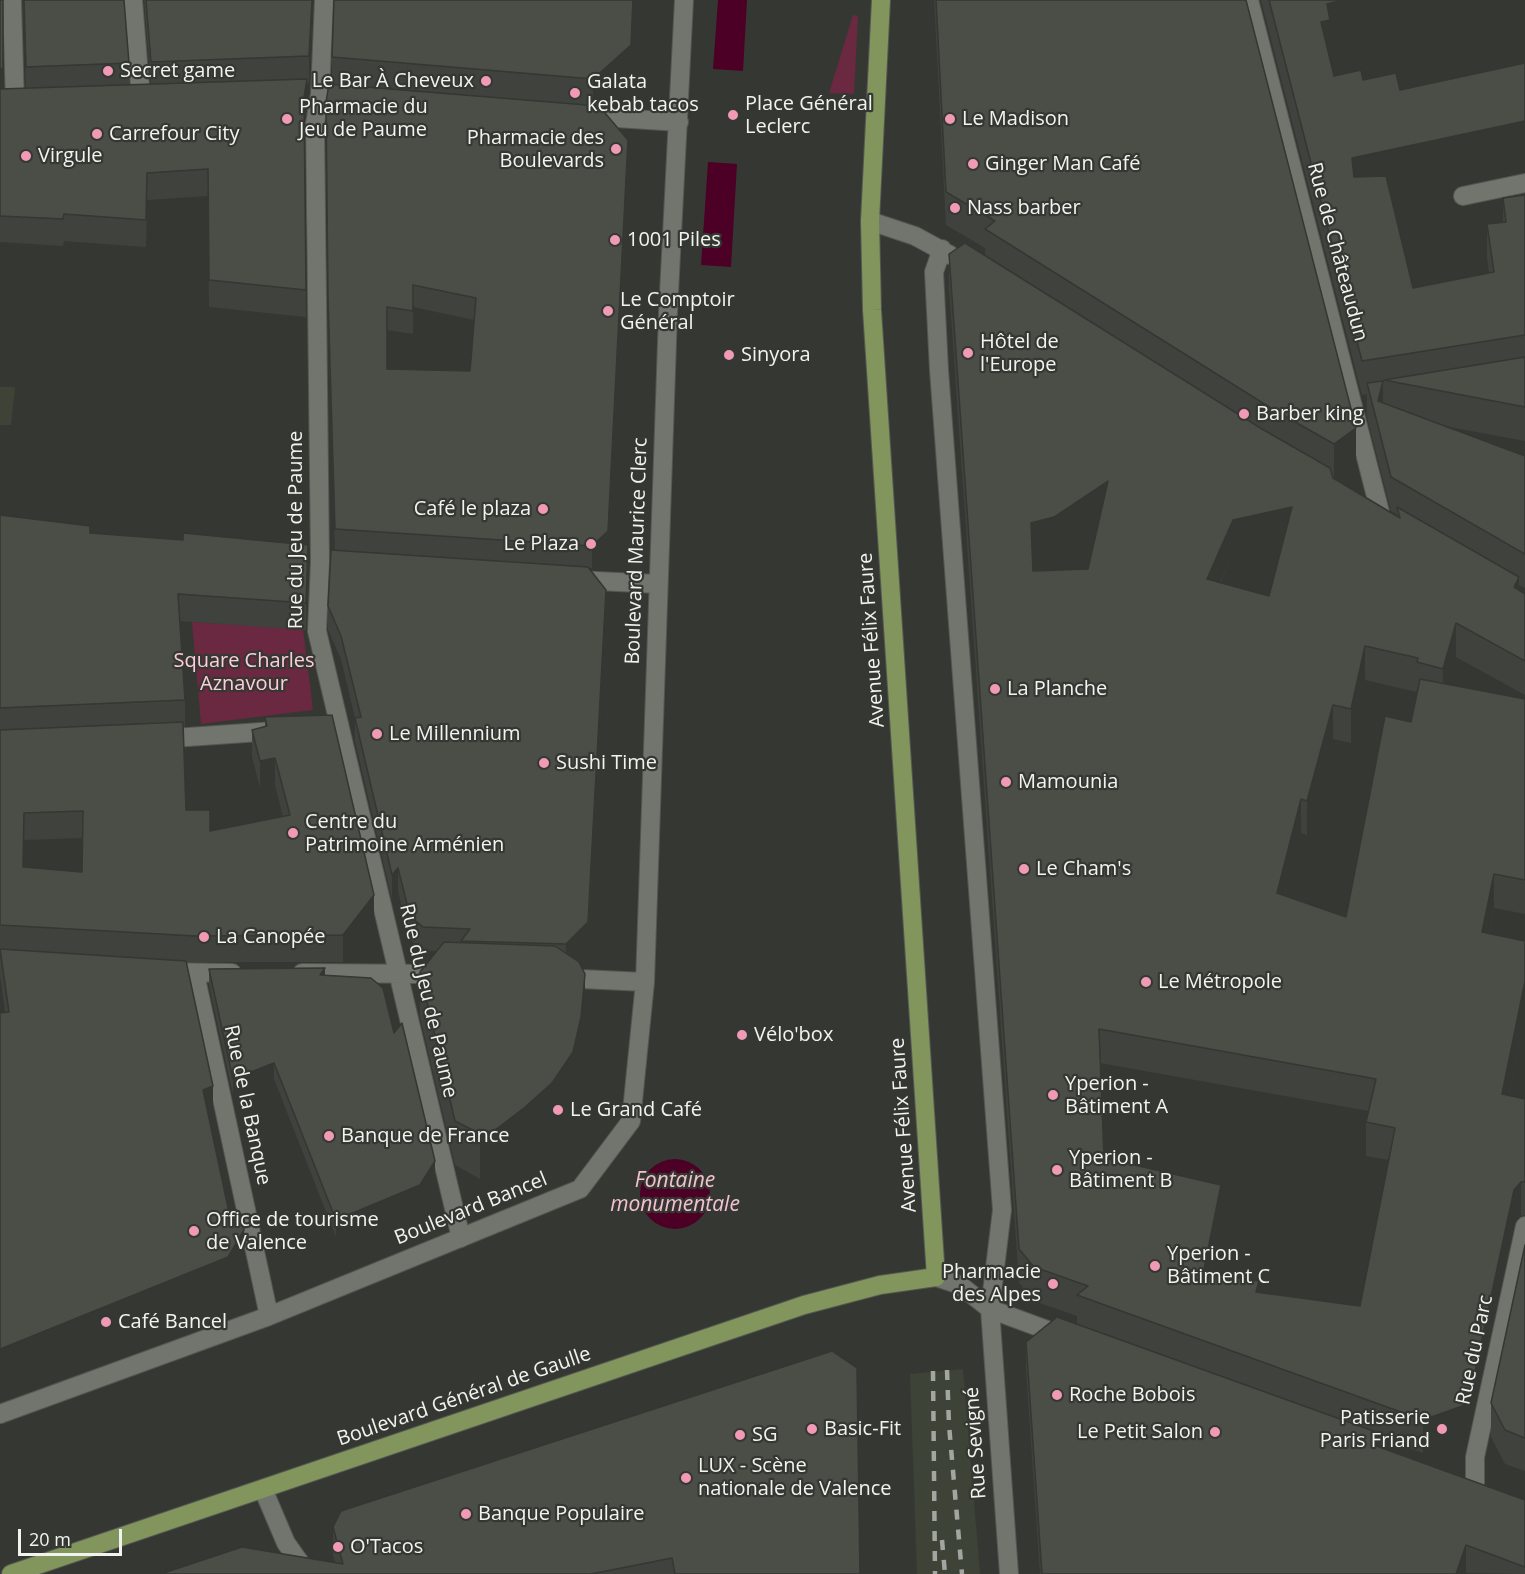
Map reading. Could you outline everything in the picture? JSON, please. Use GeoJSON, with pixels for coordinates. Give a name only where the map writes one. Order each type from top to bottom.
{"type":"FeatureCollection","features":[{"type":"Feature","properties":{"kind":"main road","name":"Avenue Félix Faure"},"geometry":{"type":"LineString","coordinates":[[881,0],[870,221],[872,310],[936,1277]]}},
{"type":"Feature","properties":{"kind":"main road","name":"Boulevard Général de Gaulle"},"geometry":{"type":"LineString","coordinates":[[11,1574],[804,1305],[880,1285],[936,1277]]}},
{"type":"Feature","properties":{"kind":"street"},"geometry":{"type":"LineString","coordinates":[[12,0],[8,105],[38,103]]}},
{"type":"Feature","properties":{"kind":"street"},"geometry":{"type":"LineString","coordinates":[[133,0],[141,99]]}},
{"type":"Feature","properties":{"kind":"street","name":"Rue du Jeu de Paume"},"geometry":{"type":"LineString","coordinates":[[324,0],[326,94],[315,124],[326,562],[317,631],[461,1238]]}},
{"type":"Feature","properties":{"kind":"street","name":"Boulevard Maurice Clerc"},"geometry":{"type":"LineString","coordinates":[[645,982],[668,313],[684,0]]}},
{"type":"Feature","properties":{"kind":"street","name":"Rue de Châteaudun"},"geometry":{"type":"LineString","coordinates":[[1249,0],[1360,407],[1387,519],[1361,505]]}},
{"type":"Feature","properties":{"kind":"street"},"geometry":{"type":"LineString","coordinates":[[301,94],[326,94]]}},
{"type":"Feature","properties":{"kind":"street"},"geometry":{"type":"LineString","coordinates":[[118,100],[164,98]]}},
{"type":"Feature","properties":{"kind":"street"},"geometry":{"type":"LineString","coordinates":[[569,115],[679,122]]}},
{"type":"Feature","properties":{"kind":"street"},"geometry":{"type":"LineString","coordinates":[[1462,196],[1525,183]]}},
{"type":"Feature","properties":{"kind":"street"},"geometry":{"type":"LineString","coordinates":[[870,221],[915,236],[962,262]]}},
{"type":"Feature","properties":{"kind":"street","name":"Rue Sevigné"},"geometry":{"type":"LineString","coordinates":[[942,249],[934,272],[939,370],[1002,1210],[990,1309],[1009,1574]]}},
{"type":"Feature","properties":{"kind":"street"},"geometry":{"type":"LineString","coordinates":[[297,559],[326,562]]}},
{"type":"Feature","properties":{"kind":"street"},"geometry":{"type":"LineString","coordinates":[[560,579],[658,584]]}},
{"type":"Feature","properties":{"kind":"street"},"geometry":{"type":"LineString","coordinates":[[317,728],[339,726]]}},
{"type":"Feature","properties":{"kind":"street"},"geometry":{"type":"LineString","coordinates":[[138,740],[295,730]]}},
{"type":"Feature","properties":{"kind":"street"},"geometry":{"type":"LineString","coordinates":[[149,971],[195,974],[255,973]]}},
{"type":"Feature","properties":{"kind":"street"},"geometry":{"type":"LineString","coordinates":[[279,973],[455,975]]}},
{"type":"Feature","properties":{"kind":"street","name":"Rue de la Banque"},"geometry":{"type":"LineString","coordinates":[[195,974],[269,1316]]}},
{"type":"Feature","properties":{"kind":"street"},"geometry":{"type":"LineString","coordinates":[[546,978],[645,982]]}},
{"type":"Feature","properties":{"kind":"street","name":"Boulevard Bancel"},"geometry":{"type":"LineString","coordinates":[[0,1414],[269,1316],[580,1189],[631,1122],[645,982]]}},
{"type":"Feature","properties":{"kind":"street","name":"Rue du Parc"},"geometry":{"type":"LineString","coordinates":[[1475,1484],[1475,1457],[1525,1226]]}},
{"type":"Feature","properties":{"kind":"street"},"geometry":{"type":"LineString","coordinates":[[936,1277],[960,1285],[990,1309],[1088,1345]]}},
{"type":"Feature","properties":{"kind":"street"},"geometry":{"type":"LineString","coordinates":[[1453,1476],[1495,1491]]}},
{"type":"Feature","properties":{"kind":"street"},"geometry":{"type":"LineString","coordinates":[[263,1489],[286,1543],[308,1574]]}},
{"type":"Feature","properties":{"kind":"shaded area"},"geometry":{"type":"Polygon","coordinates":[[[0,387],[15,387],[11,425],[0,425],[0,387]]]}},
{"type":"Feature","properties":{"kind":"shaded area"},"geometry":{"type":"Polygon","coordinates":[[[963,1369],[980,1574],[917,1574],[910,1374],[963,1369]]]}},
{"type":"Feature","properties":{"kind":"green space"},"geometry":{"type":"Polygon","coordinates":[[[853,15],[858,16],[854,94],[829,93],[853,15]]]}},
{"type":"Feature","properties":{"kind":"green space","name":"Square Charles Aznavour"},"geometry":{"type":"Polygon","coordinates":[[[192,622],[303,629],[313,710],[201,724],[192,622]]]}},
{"type":"Feature","properties":{"kind":"water"},"geometry":{"type":"Polygon","coordinates":[[[718,0],[747,0],[743,71],[713,69],[718,0]]]}},
{"type":"Feature","properties":{"kind":"water"},"geometry":{"type":"Polygon","coordinates":[[[708,162],[737,164],[731,267],[701,265],[708,162]]]}},
{"type":"Feature","properties":{"kind":"water","name":"Fontaine monumentale"},"geometry":{"type":"Polygon","coordinates":[[[675,1159],[688,1162],[700,1169],[707,1181],[710,1194],[707,1207],[700,1219],[688,1226],[675,1229],[662,1226],[650,1219],[643,1207],[640,1194],[643,1181],[650,1169],[662,1162],[675,1159]]]}},
{"type":"Feature","properties":{"kind":"building"},"geometry":{"type":"Polygon","coordinates":[[[0,0],[3,0],[3,68],[0,69],[0,0]]]}},
{"type":"Feature","properties":{"kind":"building"},"geometry":{"type":"Polygon","coordinates":[[[24,0],[124,0],[129,63],[26,67],[24,0]]]}},
{"type":"Feature","properties":{"kind":"building"},"geometry":{"type":"Polygon","coordinates":[[[146,0],[312,0],[309,56],[151,62],[146,0]]]}},
{"type":"Feature","properties":{"kind":"building"},"geometry":{"type":"Polygon","coordinates":[[[334,0],[633,0],[631,45],[593,79],[332,57],[334,0]]]}},
{"type":"Feature","properties":{"kind":"building"},"geometry":{"type":"Polygon","coordinates":[[[936,0],[1246,0],[1356,428],[1334,444],[1274,410],[985,229],[995,221],[946,192],[936,0]]]}},
{"type":"Feature","properties":{"kind":"building"},"geometry":{"type":"Polygon","coordinates":[[[1269,0],[1343,0],[1327,4],[1330,20],[1321,22],[1334,76],[1361,70],[1363,80],[1396,73],[1400,90],[1525,63],[1525,121],[1352,158],[1354,177],[1386,176],[1413,288],[1494,272],[1487,224],[1506,222],[1503,198],[1525,195],[1525,335],[1362,361],[1269,0]]]}},
{"type":"Feature","properties":{"kind":"building"},"geometry":{"type":"Polygon","coordinates":[[[307,79],[304,97],[306,290],[209,280],[208,169],[147,173],[146,220],[64,214],[63,219],[0,216],[0,89],[307,79]]]}},
{"type":"Feature","properties":{"kind":"building"},"geometry":{"type":"Polygon","coordinates":[[[329,84],[599,106],[628,140],[608,531],[592,546],[335,529],[328,297],[326,102],[329,84]],[[413,285],[413,311],[387,307],[387,369],[470,371],[476,298],[413,285]]]}},
{"type":"Feature","properties":{"kind":"building"},"geometry":{"type":"Polygon","coordinates":[[[965,243],[1262,429],[1330,468],[1333,478],[1400,518],[1397,507],[1519,577],[1514,587],[1525,594],[1525,661],[1456,623],[1443,669],[1417,662],[1418,658],[1365,646],[1351,709],[1333,705],[1307,801],[1301,799],[1277,893],[1346,917],[1385,716],[1411,722],[1420,679],[1525,699],[1525,880],[1494,874],[1482,932],[1525,941],[1525,981],[1502,1094],[1525,1099],[1525,1182],[1521,1182],[1514,1190],[1468,1404],[1423,1420],[1077,1295],[1088,1286],[1034,1267],[1019,1249],[949,254],[965,243]],[[1108,481],[1054,517],[1031,523],[1033,571],[1088,569],[1108,481]],[[1292,507],[1233,520],[1207,579],[1269,596],[1292,507]],[[1099,1029],[1104,1158],[1221,1185],[1203,1274],[1259,1281],[1256,1292],[1360,1306],[1395,1128],[1366,1122],[1376,1079],[1099,1029]]]}},
{"type":"Feature","properties":{"kind":"building"},"geometry":{"type":"Polygon","coordinates":[[[1525,357],[1525,407],[1384,380],[1525,357]]]}},
{"type":"Feature","properties":{"kind":"building"},"geometry":{"type":"Polygon","coordinates":[[[1383,381],[1378,401],[1525,456],[1525,554],[1391,477],[1367,383],[1383,381]]]}},
{"type":"Feature","properties":{"kind":"building"},"geometry":{"type":"Polygon","coordinates":[[[0,515],[90,526],[90,533],[183,540],[183,533],[308,545],[306,603],[178,594],[185,700],[0,708],[0,515]]]}},
{"type":"Feature","properties":{"kind":"building"},"geometry":{"type":"Polygon","coordinates":[[[331,550],[588,567],[606,590],[588,922],[566,944],[461,941],[470,929],[423,927],[410,916],[398,868],[392,875],[355,718],[361,717],[341,636],[328,606],[331,550]]]}},
{"type":"Feature","properties":{"kind":"building"},"geometry":{"type":"Polygon","coordinates":[[[332,715],[374,895],[343,935],[195,936],[0,925],[0,730],[183,722],[186,810],[210,810],[210,831],[290,815],[275,758],[260,761],[252,730],[267,726],[265,717],[332,715]],[[83,811],[24,813],[23,867],[82,872],[83,811]]]}},
{"type":"Feature","properties":{"kind":"building"},"geometry":{"type":"Polygon","coordinates":[[[444,942],[555,946],[579,962],[585,974],[581,1017],[573,1052],[552,1083],[524,1108],[495,1130],[480,1134],[455,1121],[420,972],[444,942]]]}},
{"type":"Feature","properties":{"kind":"building"},"geometry":{"type":"Polygon","coordinates":[[[0,949],[186,961],[213,1086],[203,1090],[230,1217],[241,1214],[244,1230],[228,1257],[0,1349],[0,1013],[9,1012],[0,949]]]}},
{"type":"Feature","properties":{"kind":"building"},"geometry":{"type":"Polygon","coordinates":[[[325,968],[320,975],[371,978],[383,988],[394,1033],[402,1023],[435,1161],[420,1185],[336,1220],[274,1063],[233,1079],[209,969],[325,968]]]}},
{"type":"Feature","properties":{"kind":"building"},"geometry":{"type":"Polygon","coordinates":[[[1525,1245],[1525,1438],[1505,1430],[1491,1403],[1525,1245]]]}},
{"type":"Feature","properties":{"kind":"building"},"geometry":{"type":"Polygon","coordinates":[[[1057,1317],[1390,1437],[1371,1444],[1525,1500],[1525,1567],[1466,1545],[1456,1574],[1042,1574],[1026,1342],[1057,1317]]]}},
{"type":"Feature","properties":{"kind":"building"},"geometry":{"type":"Polygon","coordinates":[[[832,1351],[857,1368],[860,1574],[675,1574],[672,1558],[591,1574],[161,1574],[242,1547],[343,1564],[333,1527],[341,1511],[832,1351]]]}},
{"type":"Feature","properties":{"kind":"railway"},"geometry":{"type":"LineString","coordinates":[[947,1370],[949,1425],[962,1574]]}},
{"type":"Feature","properties":{"kind":"railway"},"geometry":{"type":"LineString","coordinates":[[933,1371],[935,1574]]}},
{"type":"Feature","properties":{"kind":"railway"},"geometry":{"type":"LineString","coordinates":[[942,1540],[945,1574]]}},
{"type":"Feature","properties":{"kind":"place","name":"Secret game"},"geometry":{"type":"Point","coordinates":[108,71]}},
{"type":"Feature","properties":{"kind":"place","name":"Le Bar À Cheveux"},"geometry":{"type":"Point","coordinates":[486,81]}},
{"type":"Feature","properties":{"kind":"place","name":"Galata kebab tacos"},"geometry":{"type":"Point","coordinates":[575,93]}},
{"type":"Feature","properties":{"kind":"place","name":"Place Général Leclerc"},"geometry":{"type":"Point","coordinates":[733,115]}},
{"type":"Feature","properties":{"kind":"place","name":"Pharmacie du Jeu de Paume"},"geometry":{"type":"Point","coordinates":[287,119]}},
{"type":"Feature","properties":{"kind":"place","name":"Le Madison"},"geometry":{"type":"Point","coordinates":[950,119]}},
{"type":"Feature","properties":{"kind":"place","name":"Carrefour City"},"geometry":{"type":"Point","coordinates":[97,134]}},
{"type":"Feature","properties":{"kind":"place","name":"Pharmacie des Boulevards"},"geometry":{"type":"Point","coordinates":[616,149]}},
{"type":"Feature","properties":{"kind":"place","name":"Virgule"},"geometry":{"type":"Point","coordinates":[26,156]}},
{"type":"Feature","properties":{"kind":"place","name":"Ginger Man Café"},"geometry":{"type":"Point","coordinates":[973,164]}},
{"type":"Feature","properties":{"kind":"place","name":"Nass barber"},"geometry":{"type":"Point","coordinates":[955,208]}},
{"type":"Feature","properties":{"kind":"place","name":"1001 Piles"},"geometry":{"type":"Point","coordinates":[615,240]}},
{"type":"Feature","properties":{"kind":"place","name":"Le Comptoir Général"},"geometry":{"type":"Point","coordinates":[608,311]}},
{"type":"Feature","properties":{"kind":"place","name":"Hôtel de l'Europe"},"geometry":{"type":"Point","coordinates":[968,353]}},
{"type":"Feature","properties":{"kind":"place","name":"Sinyora"},"geometry":{"type":"Point","coordinates":[729,355]}},
{"type":"Feature","properties":{"kind":"place","name":"Barber king"},"geometry":{"type":"Point","coordinates":[1244,414]}},
{"type":"Feature","properties":{"kind":"place","name":"Café le plaza"},"geometry":{"type":"Point","coordinates":[543,509]}},
{"type":"Feature","properties":{"kind":"place","name":"Le Plaza"},"geometry":{"type":"Point","coordinates":[591,544]}},
{"type":"Feature","properties":{"kind":"place","name":"La Planche"},"geometry":{"type":"Point","coordinates":[995,689]}},
{"type":"Feature","properties":{"kind":"place","name":"Le Millennium"},"geometry":{"type":"Point","coordinates":[377,734]}},
{"type":"Feature","properties":{"kind":"place","name":"Sushi Time"},"geometry":{"type":"Point","coordinates":[544,763]}},
{"type":"Feature","properties":{"kind":"place","name":"Mamounia"},"geometry":{"type":"Point","coordinates":[1006,782]}},
{"type":"Feature","properties":{"kind":"place","name":"Centre du Patrimoine Arménien"},"geometry":{"type":"Point","coordinates":[293,833]}},
{"type":"Feature","properties":{"kind":"place","name":"Le Cham's"},"geometry":{"type":"Point","coordinates":[1024,869]}},
{"type":"Feature","properties":{"kind":"place","name":"La Canopée"},"geometry":{"type":"Point","coordinates":[204,937]}},
{"type":"Feature","properties":{"kind":"place","name":"Le Métropole"},"geometry":{"type":"Point","coordinates":[1146,982]}},
{"type":"Feature","properties":{"kind":"place","name":"Vélo'box"},"geometry":{"type":"Point","coordinates":[742,1035]}},
{"type":"Feature","properties":{"kind":"place","name":"Yperion - Bâtiment A"},"geometry":{"type":"Point","coordinates":[1053,1095]}},
{"type":"Feature","properties":{"kind":"place","name":"Le Grand Café"},"geometry":{"type":"Point","coordinates":[558,1110]}},
{"type":"Feature","properties":{"kind":"place","name":"Banque de France"},"geometry":{"type":"Point","coordinates":[329,1136]}},
{"type":"Feature","properties":{"kind":"place","name":"Yperion - Bâtiment B"},"geometry":{"type":"Point","coordinates":[1057,1170]}},
{"type":"Feature","properties":{"kind":"place","name":"Office de tourisme de Valence"},"geometry":{"type":"Point","coordinates":[194,1231]}},
{"type":"Feature","properties":{"kind":"place","name":"Yperion - Bâtiment C"},"geometry":{"type":"Point","coordinates":[1155,1266]}},
{"type":"Feature","properties":{"kind":"place","name":"Pharmacie des Alpes"},"geometry":{"type":"Point","coordinates":[1053,1284]}},
{"type":"Feature","properties":{"kind":"place","name":"Café Bancel"},"geometry":{"type":"Point","coordinates":[106,1322]}},
{"type":"Feature","properties":{"kind":"place","name":"Roche Bobois"},"geometry":{"type":"Point","coordinates":[1057,1395]}},
{"type":"Feature","properties":{"kind":"place","name":"Basic-Fit"},"geometry":{"type":"Point","coordinates":[812,1429]}},
{"type":"Feature","properties":{"kind":"place","name":"Patisserie Paris Friand"},"geometry":{"type":"Point","coordinates":[1442,1429]}},
{"type":"Feature","properties":{"kind":"place","name":"Le Petit Salon"},"geometry":{"type":"Point","coordinates":[1215,1432]}},
{"type":"Feature","properties":{"kind":"place","name":"SG"},"geometry":{"type":"Point","coordinates":[740,1435]}},
{"type":"Feature","properties":{"kind":"place","name":"LUX - Scène nationale de Valence"},"geometry":{"type":"Point","coordinates":[686,1478]}},
{"type":"Feature","properties":{"kind":"place","name":"Banque Populaire"},"geometry":{"type":"Point","coordinates":[466,1514]}},
{"type":"Feature","properties":{"kind":"place","name":"O'Tacos"},"geometry":{"type":"Point","coordinates":[338,1547]}}]}
